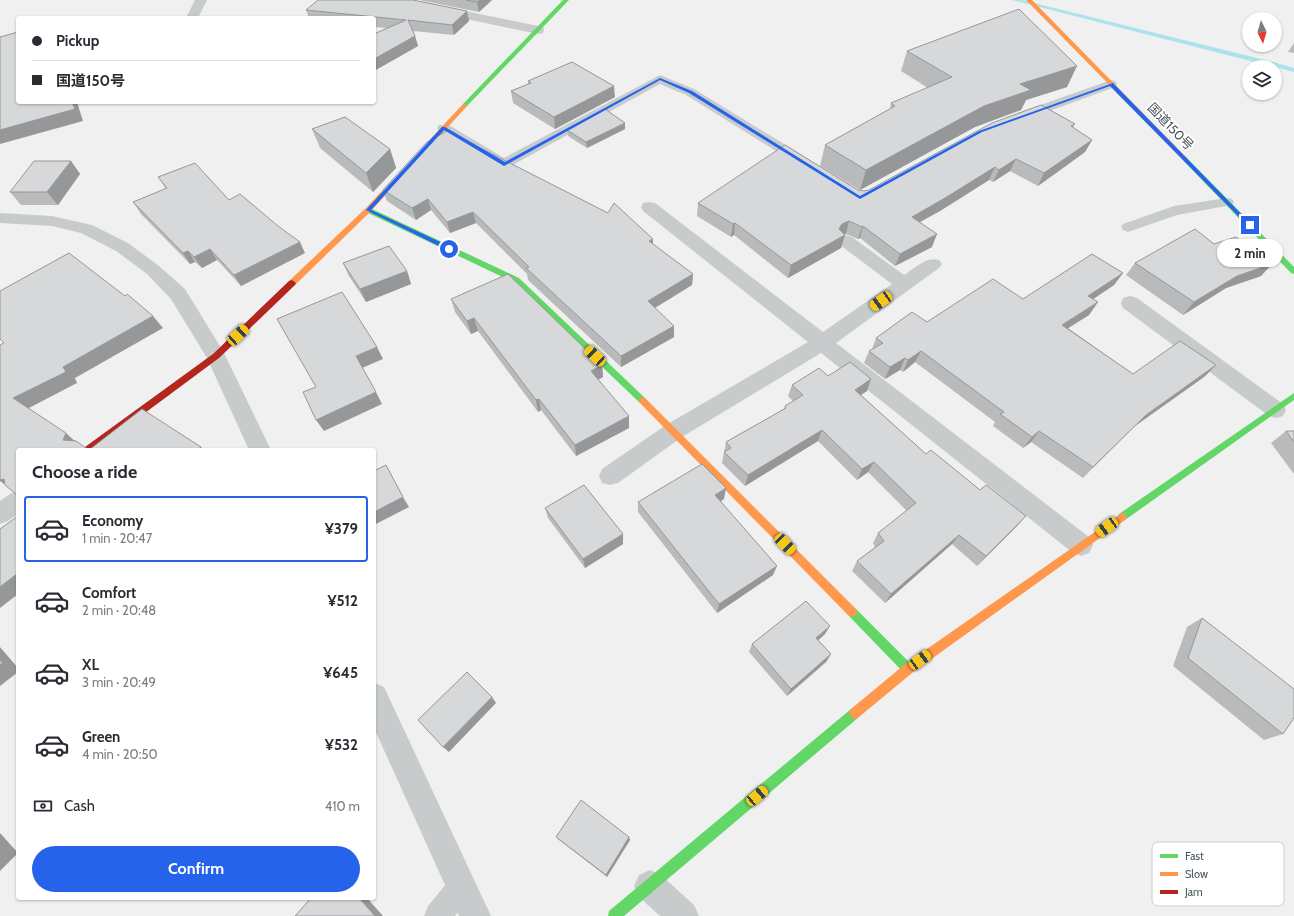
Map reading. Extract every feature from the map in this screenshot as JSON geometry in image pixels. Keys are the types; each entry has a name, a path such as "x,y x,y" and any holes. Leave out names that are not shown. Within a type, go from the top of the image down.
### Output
{"main road":[{"path":"91,448 216,356 368,210 566,0"},
{"name":"国道150号","path":"1029,0 1294,271"},
{"path":"368,210 516,280 674,431 908,669"},
{"path":"614,916 908,669 1081,545 1294,396"}],"street":[{"path":"193,16 201,0"},
{"path":"384,0 399,1 538,30"},
{"path":"649,207 1081,545"},
{"path":"0,218 52,221 86,229 122,247 153,270 178,294 216,356 259,448"},
{"path":"846,240 904,284"},
{"path":"610,476 674,431 822,343 933,264"},
{"path":"1130,303 1276,410"},
{"path":"0,514 16,502"},
{"path":"376,701 475,916"},
{"path":"650,886 683,916"}],"lane":[{"path":"444,128 504,164 660,79 690,92 814,169"},
{"path":"1010,121 1111,84"},
{"path":"1128,227 1174,211 1227,202"},
{"path":"438,916 461,886"}],"building":[{"path":"318,0 413,0 467,11 452,25 408,20 415,36 376,58 376,33 406,20 306,10"},
{"path":"466,0 480,0 477,2"},
{"path":"1019,9 1077,66 1020,84 1031,90 984,106 866,170 825,145 895,106 891,103 952,77 907,51"},
{"path":"16,33 16,104 73,104 75,109 0,130 0,37"},
{"path":"572,62 614,86 554,117 511,91 531,83 528,81"},
{"path":"1041,105 1075,124 1071,126 1092,140 1044,173 1016,159 999,170 995,167 912,217 937,234 900,254 863,226 862,227 849,221 842,224 839,229 845,235 791,265 735,223 733,224 698,203 785,145 858,190 869,190 992,123"},
{"path":"605,109 625,123 586,142 567,130"},
{"path":"345,117 390,149 366,173 312,129"},
{"path":"447,131 608,213 614,203 653,239 649,241 693,274 648,301 674,326 621,356 526,268 529,267 473,212 447,222 428,199 412,208 383,190 427,142"},
{"path":"34,161 71,161 47,192 10,192"},
{"path":"195,163 229,200 240,194 278,226 300,242 234,275 210,249 194,257 188,251 183,253 133,202 167,188 158,177"},
{"path":"1195,229 1214,244 1236,237 1272,264 1237,276 1194,302 1135,263"},
{"path":"389,246 407,271 360,289 343,263"},
{"path":"69,253 125,296 127,294 153,316 63,367 66,372 13,398 66,433 63,440 76,441 86,448 16,448 16,494 5,485 4,479 0,480 0,345 4,343 0,339 0,291"},
{"path":"1092,254 1123,273 1088,296 1098,302 1062,325 1133,374 1180,341 1216,365 1146,415 1093,467 1039,431 1032,437 1000,414 1004,412 921,351 908,360 905,358 890,367 869,351 883,343 876,338 912,312 927,322 993,279 1023,299"},
{"path":"508,274 602,365 591,371 629,416 575,445 539,399 536,400 474,318 467,321 451,299"},
{"path":"342,292 377,347 356,356 376,392 316,420 303,392 316,387 277,319"},
{"path":"850,362 871,379 855,390 926,454 931,450 980,490 986,485 1026,516 986,556 959,535 891,594 857,561 884,541 878,533 916,503 874,462 862,469 822,430 748,475 724,452 731,448 726,442 786,408 785,406 803,395 792,385 819,368 828,376"},
{"path":"142,409 201,447 200,448 92,448"},
{"path":"1286,431 1294,431 1294,442"},
{"path":"702,464 726,488 715,495 777,566 719,604 638,502"},
{"path":"386,465 403,497 376,511 376,470"},
{"path":"584,485 623,534 583,559 545,508"},
{"path":"16,517 16,575 0,587 0,529"},
{"path":"806,601 830,626 816,638 831,654 791,689 752,644"},
{"path":"1202,618 1294,689 1294,718 1283,734 1188,658"},
{"path":"467,672 492,697 443,747 418,720"},
{"path":"581,800 629,837 606,875 556,837"},
{"path":"309,900 361,900 375,916 295,916"}],"waterway":[{"path":"1015,0 1294,70"}],"traffic: fast":[{"path":"465,105 566,0"},
{"path":"1185,159 1294,271"},
{"path":"368,210 516,280 642,400"},
{"path":"1122,517 1294,396"},
{"path":"852,612 908,669"},
{"path":"614,916 855,713"}],"traffic: slow":[{"path":"1029,0 1185,159"},
{"path":"292,283 368,210 465,105"},
{"path":"642,400 852,612"},
{"path":"855,713 908,669 1122,517"}],"traffic: jam":[{"path":"91,448 216,356 292,283"}],"route":[{"path":"449,249 368,210 444,128 504,164 660,79 690,92 860,198 981,132 1111,84 1250,225"}]}
